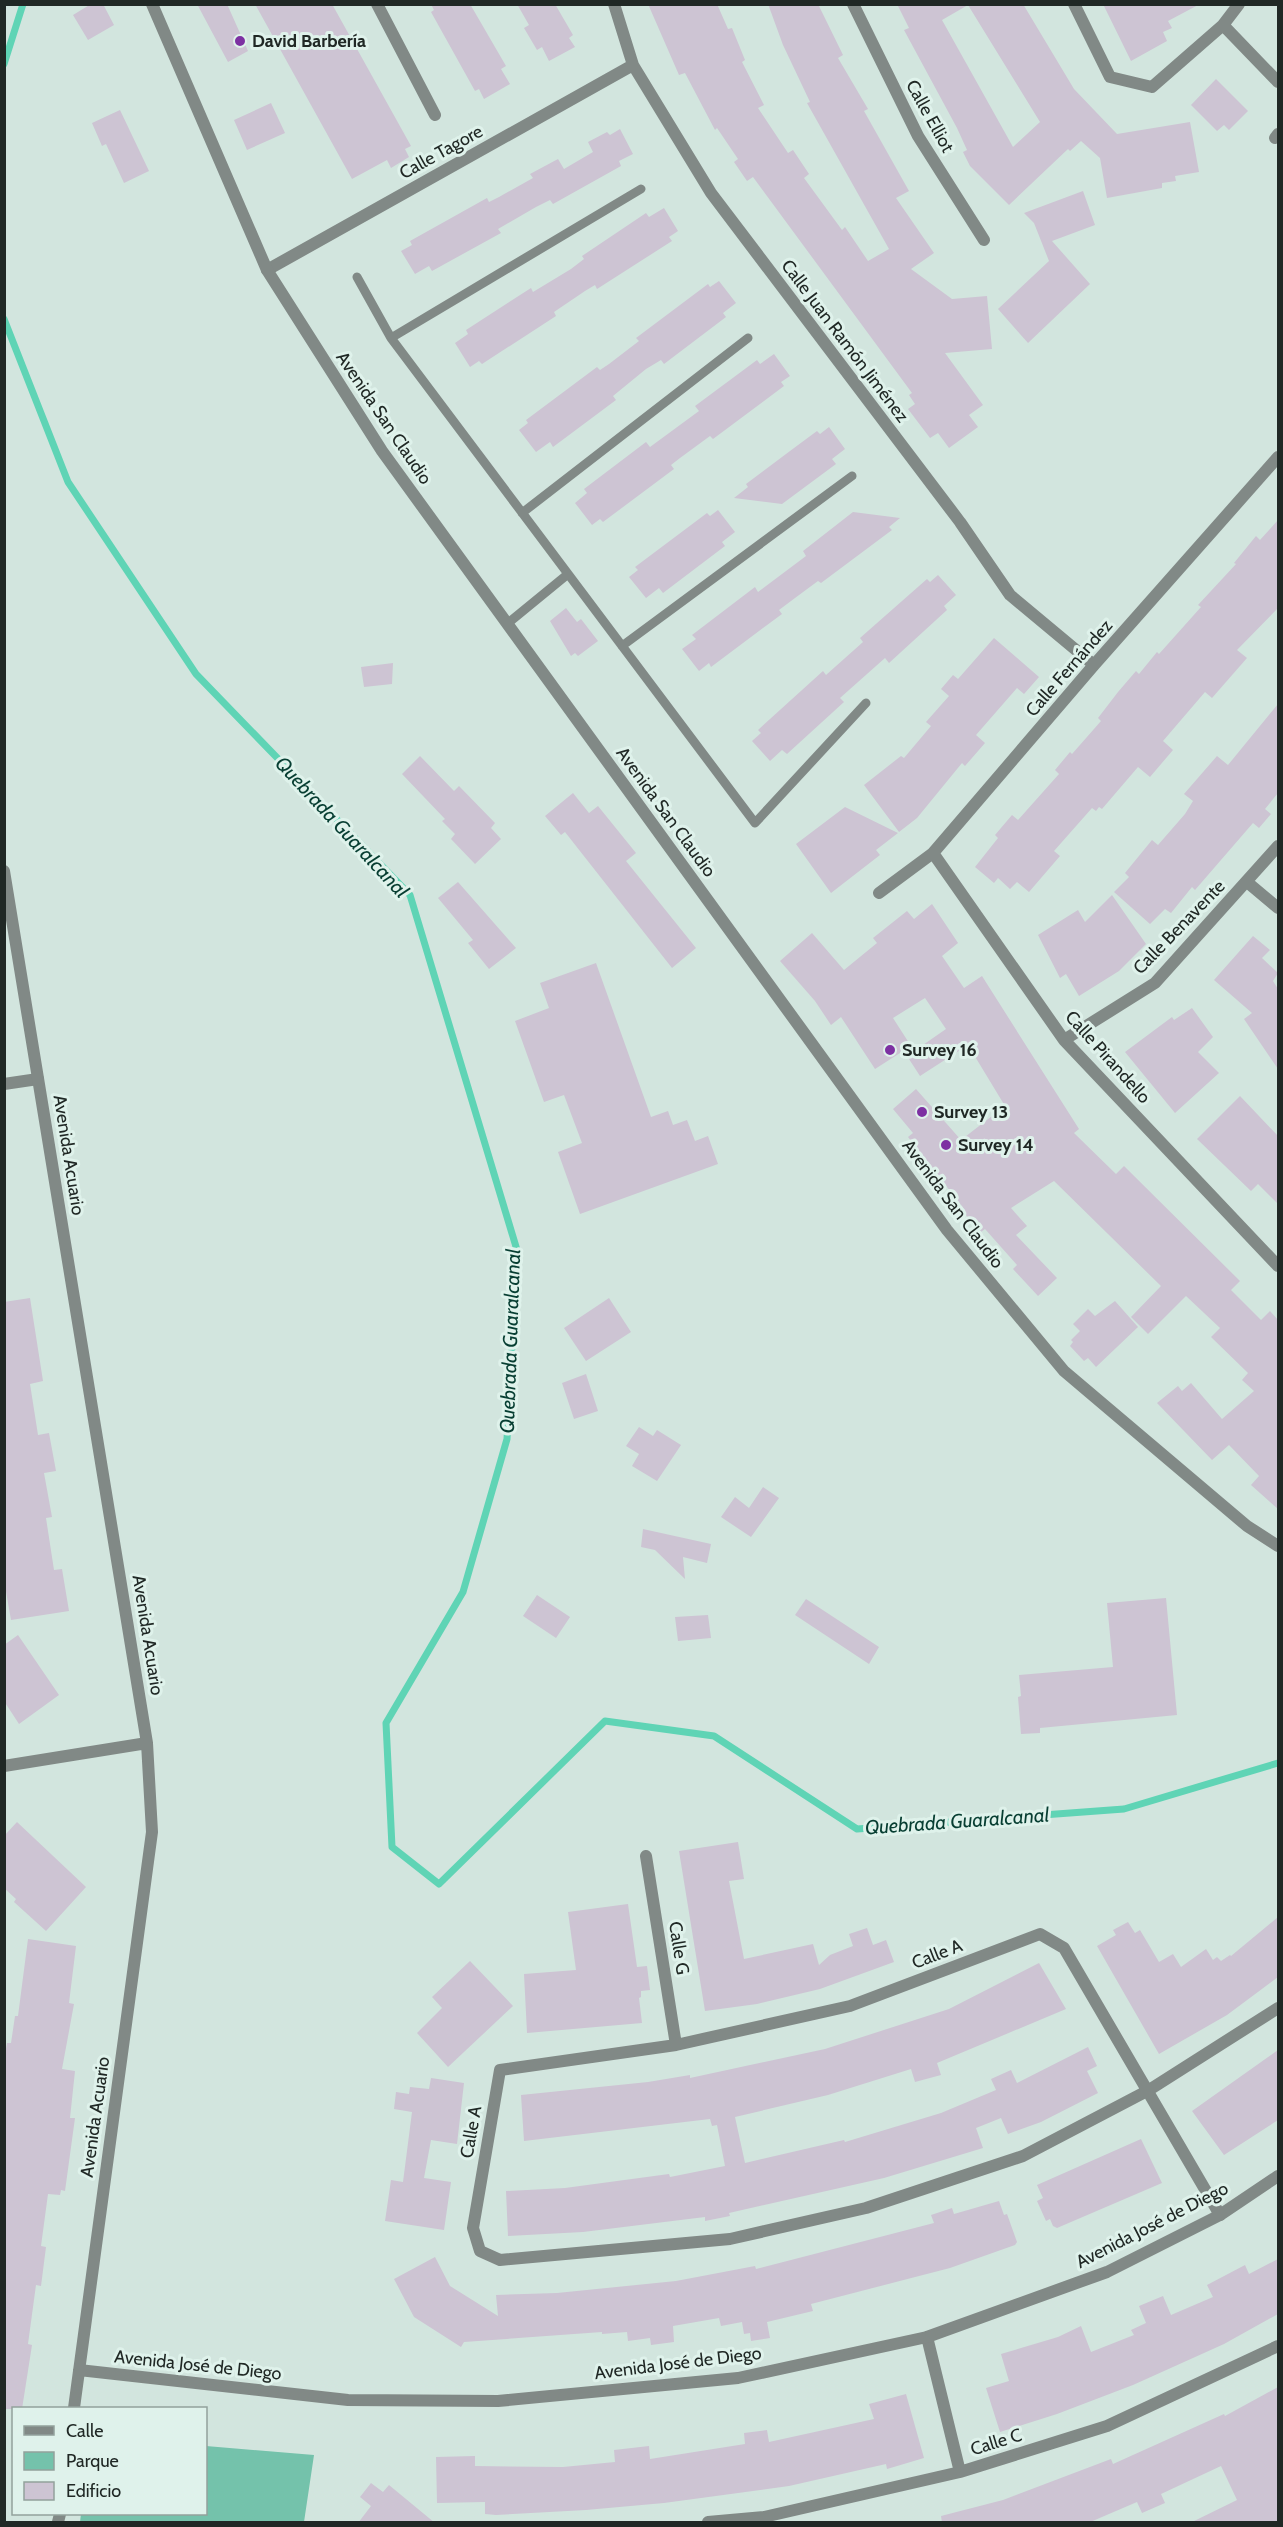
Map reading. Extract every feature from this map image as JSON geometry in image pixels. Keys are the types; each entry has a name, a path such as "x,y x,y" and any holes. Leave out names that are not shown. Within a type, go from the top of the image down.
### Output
{"street":[{"name":"Avenida San Claudio","path":"152,4 267,270 382,451 947,1230 1064,1371 1247,1526 1278,1546"},
{"path":"377,4 435,115"},
{"name":"Calle Juan Ramón Jiménez","path":"614,4 633,65 711,193 960,522 1010,596 1094,665"},
{"name":"Calle Elliot","path":"853,4 918,136 984,240"},
{"path":"1074,4 1110,77 1152,87 1223,25 1239,4"},
{"path":"1223,25 1278,82"},
{"name":"Calle Tagore","path":"267,270 633,65"},
{"name":"Calle Fernández","path":"879,893 933,853 1094,665 1278,457"},
{"name":"Calle Benavente","path":"1064,1040 1155,983 1278,846"},
{"name":"Calle Pirandello","path":"933,853 1064,1040 1278,1266"},
{"name":"Avenida Acuario","path":"4,871 147,1743 152,1832 74,2407"},
{"path":"1247,882 1278,908"},
{"path":"4,1084 38,1078"},
{"path":"4,1766 147,1743"},
{"name":"Calle G","path":"646,1856 676,2045"},
{"name":"Calle A","path":"1220,2215 1149,2090 1064,1948 1040,1934 850,2006 676,2045 500,2070 473,2228 480,2251 500,2260 729,2239 866,2208 1023,2157 1149,2090 1278,2008"},
{"name":"Avenida José de Diego","path":"80,2370 348,2400 498,2401 738,2378 927,2337 1107,2272 1220,2215 1278,2176"},
{"path":"927,2337 960,2472"},
{"name":"Calle C","path":"708,2523 764,2517 960,2472 1107,2426 1278,2346"}],"lane":[{"path":"391,338 641,189"},
{"path":"357,278 391,338 755,823 866,703"},
{"path":"522,513 748,338"},
{"path":"622,646 852,476"},
{"path":"507,624 568,574"}],"green space":[{"path":"207,2446 314,2455 304,2522 80,2522 81,2515 207,2515"}],"building":[{"path":"91,4 103,4 114,25 88,40 73,15"},
{"path":"197,4 227,4 248,51 228,62"},
{"path":"255,4 332,4 411,146 405,149 409,157 391,168 387,160 352,179"},
{"path":"431,4 470,4 506,66 501,69 510,84 484,99 479,89 475,91 431,12 434,10"},
{"path":"517,4 555,4 573,35 569,38 575,47 549,61 542,47 537,50 524,28 529,25"},
{"path":"648,4 717,4 728,29 732,28 745,60 742,62 764,105 758,108 788,153 793,150 809,174 804,178 842,230 845,227 868,261 889,249 807,103 810,102 783,45 768,4 818,4 843,55 838,58 868,109 864,111 909,191 896,198 934,253 911,269 952,299 987,296 992,349 945,353 983,405 969,415 978,427 949,448 938,433 930,438 908,409 915,404 909,395 912,393 753,177 747,181 734,162 738,159 717,128 715,130 685,73 679,75"},
{"path":"897,4 1023,4 1074,89 1117,134 1190,122 1199,172 1175,176 1176,181 1162,183 1162,188 1107,198 1100,158 1081,141 1070,151 1068,149 1009,205 970,166 963,152 967,150 957,128 904,30 909,28","holes":["968,5 1040,122 1013,147 942,20"]},
{"path":"1103,4 1200,4 1168,21 1172,28 1163,32 1167,41 1131,61"},
{"path":"1216,79 1248,111 1229,130 1224,125 1217,131 1191,105"},
{"path":"271,103 285,133 247,150 234,120"},
{"path":"120,110 149,171 124,183 106,144 102,146 92,123"},
{"path":"620,129 633,154 619,161 621,166 553,204 550,200 536,207 498,229 501,233 432,271 429,266 415,274 401,251 412,245 410,241 487,198 489,202 499,197 533,178 530,174 558,159 564,169 593,152 588,142 607,132 610,135"},
{"path":"1083,191 1095,225 1052,241 1090,284 1028,343 998,309 1049,261 1034,223 1024,213"},
{"path":"664,208 678,231 669,237 672,241 597,289 595,285 585,291 554,312 556,316 482,364 479,361 470,367 455,343 468,334 466,330 531,288 533,292 571,269 584,259 582,256 646,213 649,217"},
{"path":"719,281 736,303 723,313 726,317 664,364 661,360 646,369 613,396 616,400 553,447 550,442 536,452 519,430 528,423 526,420 597,367 600,370 609,364 639,341 636,338 708,284 710,287"},
{"path":"774,354 790,376 781,382 784,386 713,439 710,436 680,458 671,465 674,469 603,522 600,519 592,525 575,503 587,493 584,489 646,442 650,447 699,411 695,406 757,360 760,364"},
{"path":"829,427 845,449 832,459 836,464 782,504 734,498 748,487 746,484 790,451 817,431 820,434"},
{"path":"718,510 735,532 722,542 725,546 663,593 659,588 646,598 629,577 638,570 635,567 707,513 710,516"},
{"path":"853,512 900,518 889,527 892,530 821,583 818,581 779,610 782,614 711,667 709,663 699,671 682,649 696,639 692,635 755,587 758,592 806,556 803,551"},
{"path":"1278,520 1278,608 1237,650 1247,658 1212,698 1205,692 1163,741 1173,750 1150,777 1138,767 1102,809 1099,807 1096,811 1092,808 1054,851 1060,856 1029,892 1017,882 1010,889 998,878 994,883 975,867 998,838 995,835 1012,815 1018,820 1059,774 1055,770 1070,752 1072,754 1101,721 1098,718 1136,671 1139,674 1157,652 1159,654 1201,607 1198,605 1236,564 1234,563 1256,536 1260,540"},
{"path":"938,575 956,595 944,606 947,610 889,663 885,658 840,698 844,702 787,754 782,750 770,761 752,741 761,733 758,730 823,671 826,675 863,642 860,638 927,579 930,582"},
{"path":"566,608 577,622 581,619 598,641 578,656 575,653 571,656 550,621"},
{"path":"994,638 1039,677 1024,694 1017,688 976,735 985,743 965,766 962,763 917,818 899,832 864,785 901,756 904,758 931,726 926,722 949,696 941,689 953,675 958,679"},
{"path":"393,663 392,684 364,687 361,667"},
{"path":"1278,704 1278,793 1265,809 1271,814 1259,828 1253,823 1195,890 1192,887 1171,913 1165,909 1150,924 1114,892 1129,877 1125,873 1152,840 1158,845 1185,814 1193,801 1184,794 1217,756 1228,765"},
{"path":"420,756 454,791 459,786 495,823 491,828 501,839 475,864 451,839 455,834 442,821 445,819 402,774"},
{"path":"573,793 589,813 598,806 636,853 626,861 696,948 672,968 565,832 561,835 545,816"},
{"path":"845,807 898,833 876,850 880,855 831,893 796,844"},
{"path":"458,882 516,948 489,969 468,943 473,940 438,898"},
{"path":"1112,895 1146,944 1119,971 1079,996 1066,974 1060,978 1038,935 1078,910 1085,922"},
{"path":"932,904 958,943 942,956 964,988 982,976 1079,1129 1074,1133 1116,1174 1124,1166 1240,1281 1231,1290 1261,1320 1270,1311 1278,1320 1278,1509 1251,1485 1259,1476 1229,1445 1212,1460 1157,1403 1178,1386 1182,1391 1191,1383 1222,1419 1254,1391 1242,1380 1248,1373 1211,1337 1220,1328 1186,1296 1148,1334 1131,1317 1161,1286 1054,1181 1011,1208 1027,1226 1016,1235 1057,1278 1038,1296 1013,1269 1017,1265 985,1229 981,1232 963,1212 965,1210 908,1137 913,1133 893,1109 916,1089 961,1140 1005,1106 968,1045 920,1076 907,1056 946,1029 925,998 893,1018 911,1046 875,1069 841,1017 831,1025 815,1001 780,961 812,933 844,970 877,943 873,938 907,911 914,919"},
{"path":"1253,936 1270,950 1262,958 1278,973 1273,981 1278,989 1278,1069 1244,1019 1252,1013 1214,980"},
{"path":"596,963 651,1117 668,1111 673,1125 687,1120 695,1141 708,1136 718,1164 580,1214 558,1152 582,1143 564,1095 544,1102 515,1021 549,1008 540,983"},
{"path":"1192,1008 1213,1037 1198,1052 1219,1073 1175,1113 1125,1052 1172,1017 1174,1020"},
{"path":"1240,1096 1278,1136 1278,1204 1258,1184 1251,1191 1197,1139"},
{"path":"30,1298 43,1381 30,1384 38,1435 49,1433 56,1471 44,1473 52,1517 46,1518 54,1570 62,1569 69,1611 11,1620 4,1580 4,1302"},
{"path":"609,1298 631,1332 586,1361 564,1328"},
{"path":"1115,1301 1138,1327 1096,1367 1088,1358 1084,1361 1070,1346 1073,1342 1071,1340 1080,1331 1073,1324 1088,1309 1095,1316"},
{"path":"586,1374 598,1411 574,1419 562,1383"},
{"path":"639,1427 653,1436 657,1430 681,1445 657,1481 632,1466 639,1454 626,1446"},
{"path":"763,1487 779,1498 751,1537 721,1517 735,1497 749,1508"},
{"path":"643,1529 711,1544 707,1563 683,1557 685,1579 655,1550 641,1547"},
{"path":"537,1595 570,1617 556,1638 523,1616"},
{"path":"1166,1598 1177,1715 1040,1728 1040,1733 1021,1734 1019,1675 1113,1667 1107,1603"},
{"path":"806,1599 879,1647 869,1664 795,1615"},
{"path":"708,1615 711,1638 678,1641 675,1617"},
{"path":"18,1635 59,1695 19,1724 4,1701 4,1645"},
{"path":"17,1822 86,1887 46,1931 14,1902 16,1899 4,1888 4,1836"},
{"path":"738,1842 744,1879 729,1881 744,1959 813,1944 819,1965 830,1955 853,1946 849,1934 867,1928 873,1945 886,1940 894,1962 820,1989 757,2004 705,2011 679,1851"},
{"path":"628,1904 637,1967 647,1966 650,1990 641,1991 639,1998 642,2023 527,2033 524,1974 576,1970 568,1912"},
{"path":"1278,1917 1278,1977 1227,2015 1159,2054 1097,1946 1116,1935 1113,1930 1128,1922 1135,1933 1140,1930 1159,1962 1173,1954 1181,1967 1206,1949 1213,1960 1217,1957 1221,1961 1231,1956"},
{"path":"28,1939 76,1946 69,2003 74,2004 62,2069 75,2071 70,2118 75,2118 65,2191 61,2190 60,2195 48,2194 41,2246 46,2247 41,2286 36,2285 28,2344 32,2345 22,2407 4,2409 4,2060 7,2043 11,2043 15,2016 18,2016"},
{"path":"470,1961 513,2006 448,2067 417,2033 442,2008 432,1997"},
{"path":"1039,1963 1066,2009 937,2063 941,2075 915,2082 911,2069 828,2095 735,2117 745,2163 844,2140 845,2142 941,2113 996,2090 991,2079 1011,2070 1017,2083 1088,2047 1097,2066 1087,2071 1098,2093 1041,2122 1008,2134 1001,2118 976,2128 983,2148 884,2178 729,2213 730,2216 705,2221 705,2217 583,2232 508,2236 506,2191 565,2188 669,2174 670,2177 725,2166 717,2125 712,2126 710,2119 524,2141 521,2095 648,2082 690,2075 690,2078 825,2049 949,2009"},
{"path":"1278,2050 1278,2120 1224,2155 1192,2111"},
{"path":"431,2078 464,2083 457,2144 431,2140 424,2178 451,2182 444,2230 385,2221 391,2180 403,2182 412,2112 394,2109 396,2092 409,2094 410,2087 429,2089"},
{"path":"1141,2139 1162,2183 1057,2228 1053,2226 1050,2219 1046,2221 1037,2201 1043,2198 1037,2185"},
{"path":"999,2201 1004,2215 1007,2214 1017,2242 1015,2245 950,2268 811,2304 813,2311 767,2322 770,2338 751,2341 750,2333 744,2334 742,2322 721,2326 719,2318 673,2326 674,2342 651,2345 650,2338 628,2341 627,2332 602,2334 602,2332 464,2342 461,2347 414,2317 394,2279 435,2257 450,2286 498,2316 496,2295 557,2293 676,2281 755,2266 756,2269 934,2223 931,2215 952,2208 954,2214"},
{"path":"1278,2259 1278,2314 1224,2344 1133,2385 1057,2414 1000,2432 986,2388 1009,2381 1001,2354 1058,2337 1081,2326 1091,2352 1134,2335 1131,2330 1146,2323 1139,2306 1163,2296 1171,2315 1213,2297 1207,2285 1245,2265 1249,2274"},
{"path":"1278,2387 1278,2523 1190,2523 1237,2500 1221,2466 1161,2494 1165,2503 1142,2513 1137,2502 1088,2523 942,2523 941,2516 1003,2500 1111,2459 1113,2464 1224,2414 1225,2416"},
{"path":"906,2394 924,2458 887,2469 886,2464 789,2486 664,2503 586,2510 496,2515 485,2514 485,2502 437,2503 436,2457 475,2456 475,2466 563,2467 615,2462 614,2450 649,2446 650,2459 745,2444 744,2433 767,2430 769,2442 874,2419 869,2404"},
{"path":"371,2483 383,2492 389,2485 435,2523 358,2523 371,2506 360,2497"}],"waterway":[{"name":"Quebrada Guaralcanal","path":"4,64 23,4"},
{"name":"Quebrada Guaralcanal","path":"4,319 68,482 196,674 410,895 517,1250 507,1439 463,1592 386,1723 392,1847 439,1884 605,1721 714,1736 857,1829 1124,1809 1278,1763"}],"place":[{"name":"David Barbería","path":"240,41"},
{"name":"Survey 16","path":"890,1050"},
{"name":"Survey 13","path":"922,1112"},
{"name":"Survey 14","path":"946,1145"}]}
